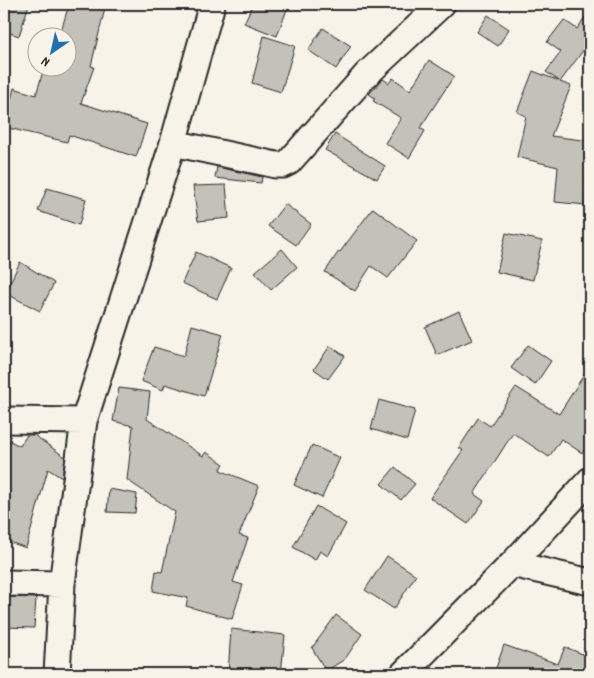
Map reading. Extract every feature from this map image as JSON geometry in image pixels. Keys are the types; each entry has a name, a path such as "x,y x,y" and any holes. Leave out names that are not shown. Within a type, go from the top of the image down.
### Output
{"street":[{"path":"57,674 62,584 84,422 173,143 212,4"},
{"path":"173,143 276,166 289,162 366,75 442,4"},
{"path":"4,420 84,422"},
{"path":"403,674 512,564 590,480"},
{"path":"512,564 590,582"},
{"path":"4,583 62,584"}],"building":[{"path":"4,4 29,4 19,36 4,31"},
{"path":"69,4 106,4 91,66 94,67 81,103 147,124 136,157 69,135 67,142 4,127 14,88 36,95 41,78 78,78 78,28 62,28"},
{"path":"253,4 289,4 277,36 244,23"},
{"path":"590,10 590,41 560,82 571,86 551,136 590,141 586,205 555,202 558,167 517,157 526,116 517,112 533,71 559,81 546,72 561,52 547,42 564,20 577,29"},
{"path":"488,15 509,29 498,46 477,32"},
{"path":"323,28 351,46 336,69 308,50"},
{"path":"264,36 295,46 281,92 252,83"},
{"path":"429,60 454,76 420,128 425,131 409,158 385,143 401,118 373,101 375,98 369,94 383,79 389,83 393,78 410,90"},
{"path":"335,134 385,166 377,179 325,150"},
{"path":"217,167 262,177 261,183 215,178"},
{"path":"226,185 229,218 198,221 193,186"},
{"path":"47,188 86,199 79,225 38,211"},
{"path":"285,204 311,224 296,245 268,226"},
{"path":"373,208 417,241 388,278 371,266 355,291 325,272"},
{"path":"506,233 542,241 533,280 497,272"},
{"path":"282,249 297,267 271,290 255,272"},
{"path":"196,252 231,268 217,299 182,283"},
{"path":"20,262 54,283 40,311 5,293"},
{"path":"459,311 472,340 437,355 425,327"},
{"path":"192,325 223,334 204,396 165,384 163,390 141,381 154,347 184,356"},
{"path":"528,345 551,361 535,385 511,368"},
{"path":"330,346 345,356 328,379 314,369"},
{"path":"590,365 590,442 582,453 561,439 549,457 513,433 474,494 484,501 468,524 430,498 463,450 459,448 478,418 490,426 516,387 559,414"},
{"path":"119,388 150,392 147,419 203,456 206,452 224,464 220,470 259,486 239,535 248,538 233,582 243,585 232,619 186,606 188,598 153,591 156,571 162,572 175,512 127,480 133,426 113,421"},
{"path":"379,400 415,410 407,440 371,429"},
{"path":"27,435 34,435 65,457 62,478 48,469 26,548 4,540 4,438 20,446"},
{"path":"312,445 340,458 322,498 294,485"},
{"path":"395,467 415,484 401,500 381,484"},
{"path":"109,489 137,494 135,513 107,512"},
{"path":"316,506 346,524 328,556 320,551 315,560 293,547"},
{"path":"387,556 416,575 394,609 365,590"},
{"path":"7,597 36,598 34,628 4,627"},
{"path":"336,615 362,634 345,659 326,671 312,648"},
{"path":"231,629 285,635 281,674 228,674"},
{"path":"504,645 558,664 565,647 590,657 590,674 514,674 496,668"}]}
